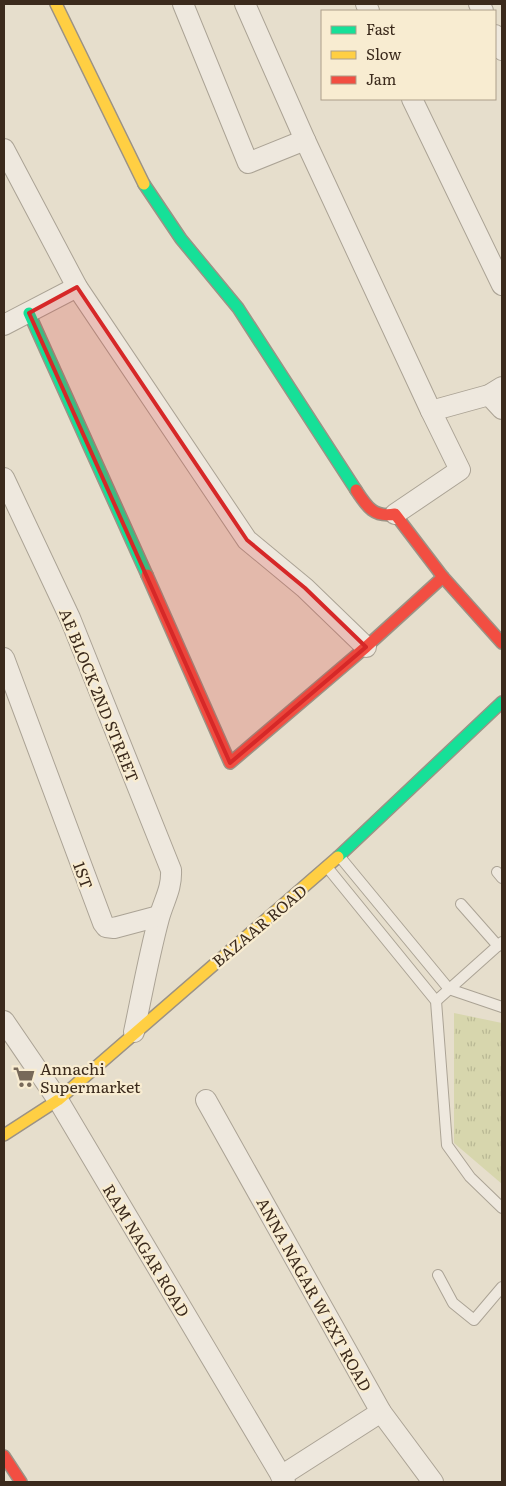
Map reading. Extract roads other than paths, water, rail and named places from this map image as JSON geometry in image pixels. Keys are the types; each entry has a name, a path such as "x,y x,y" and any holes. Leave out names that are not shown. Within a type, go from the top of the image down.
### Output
{"street":[{"path":"56,4 148,191 181,239 238,308 284,376 367,507 375,515 382,517 395,514 460,470 431,412 305,140 245,4"},
{"path":"183,4 248,163 305,140"},
{"path":"496,37 502,50"},
{"path":"412,100 502,285"},
{"path":"4,149 77,287 247,540 305,588 366,647"},
{"path":"4,326 77,287"},
{"path":"29,313 103,473 230,763 366,647 443,577"},
{"path":"431,412 498,397"},
{"name":"AE BLOCK 2ND STREET","path":"4,478 70,618 171,870 172,882 169,895 160,916"},
{"path":"395,514 443,577 502,643"},
{"name":"1ST","path":"4,658 103,923 106,927 114,928 160,916"},
{"name":"BAZAAR ROAD","path":"4,1135 58,1100 134,1032 327,867 502,702"},
{"path":"134,1032 160,916"},
{"name":"RAM NAGAR ROAD","path":"4,1021 58,1100 283,1479"},
{"name":"ANNA NAGAR W EXT ROAD","path":"206,1100 381,1412 433,1482"},
{"path":"283,1479 381,1412"},
{"path":"4,1456 20,1482"}],"lane":[{"path":"339,856 449,989 502,1007"},
{"path":"327,867 436,1001 447,1145 470,1177 502,1208"},
{"path":"436,1001 500,944 460,904"},
{"path":"438,1275 453,1303 474,1320 502,1288"}],"place":[{"name":"Annachi Supermarket","path":"24,1077"}]}
